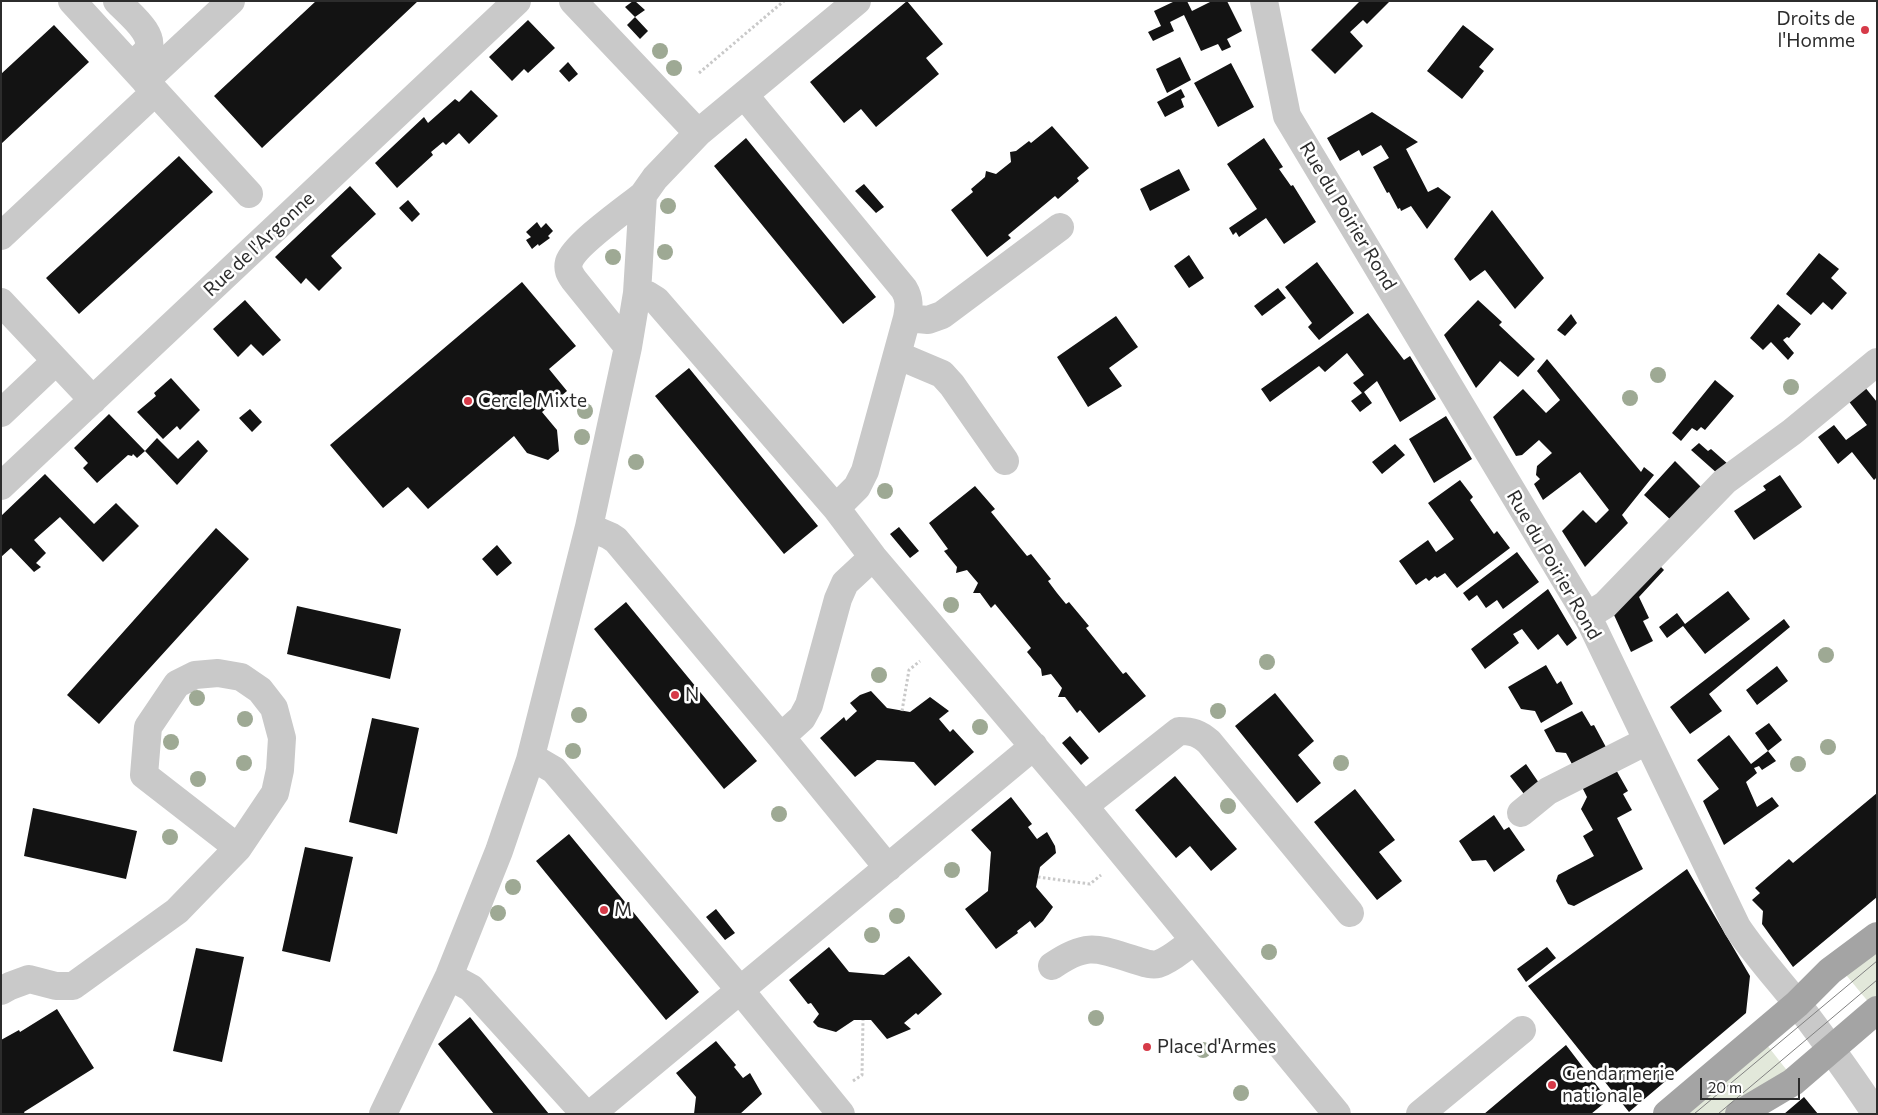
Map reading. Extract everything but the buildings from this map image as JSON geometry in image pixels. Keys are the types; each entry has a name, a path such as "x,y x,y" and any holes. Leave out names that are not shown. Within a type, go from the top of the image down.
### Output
{"main road":[{"path":"1667,1114 1797,1004 1830,971 1877,936"},
{"path":"1739,1114 1793,1082 1877,1010"}],"street":[{"path":"72,1 249,194"},
{"path":"117,1 147,33 150,41 144,80"},
{"path":"1,236 144,80 232,1"},
{"name":"Rue de l'Argonne","path":"1,486 517,1"},
{"path":"573,1 698,133"},
{"path":"628,347 568,271 569,262 578,248 643,195 655,178 698,133 745,96 857,1"},
{"name":"Rue du Poirier Rond","path":"1264,1 1287,116 1587,616 1737,927 1752,950 1832,1050 1876,1114"},
{"path":"745,96 908,296 910,306 865,471 858,487 836,508"},
{"path":"383,1114 449,976 499,851 530,760 589,527 628,347 637,293 643,195"},
{"path":"907,318 928,320 942,315 1060,227"},
{"path":"637,293 648,295 656,300 836,508 873,557 1084,806 1337,1114"},
{"path":"1,302 93,400"},
{"path":"897,355 942,374 952,385 1005,460"},
{"path":"1,413 56,361"},
{"path":"1587,616 1605,605 1725,481 1792,432 1877,362"},
{"path":"589,527 616,540 888,868"},
{"path":"781,737 802,718 809,705 838,599 845,583 873,557"},
{"path":"1,991 29,979 56,986 73,986 177,911 238,848 275,792 280,770 282,738 274,708 260,690 241,677 218,672 195,675 177,684 148,727 144,775 238,848"},
{"path":"1084,806 1179,731 1201,734 1350,913"},
{"path":"1521,812 1548,791 1647,741"},
{"path":"591,1114 1034,746"},
{"path":"530,760 542,762 554,770 740,990 841,1114"},
{"path":"1052,966 1074,952 1101,949 1148,964 1157,964 1168,960 1194,940"},
{"path":"449,976 471,988 585,1114"},
{"path":"1420,1114 1522,1030"}],"path":[{"path":"699,72 784,1"},
{"path":"902,710 909,670 922,660"},
{"path":"1038,877 1090,884 1108,870"},
{"path":"847,1086 862,1074 862,1020"}],"shaded area":[{"path":"1877,947 1877,998 1870,1004 1842,970"},
{"path":"1767,1045 1789,1073 1731,1114 1683,1114"}],"tram line":[{"path":"1694,1114 1877,961"},
{"path":"1718,1114 1877,980"}],"place":[{"name":"Droits de l'Homme","path":"1865,30"},
{"name":"Cercle Mixte","path":"468,401"},
{"name":"N","path":"675,695"},
{"name":"M","path":"604,910"},
{"name":"Place d'Armes","path":"1147,1047"},
{"name":"Gendarmerie nationale","path":"1552,1085"}]}
